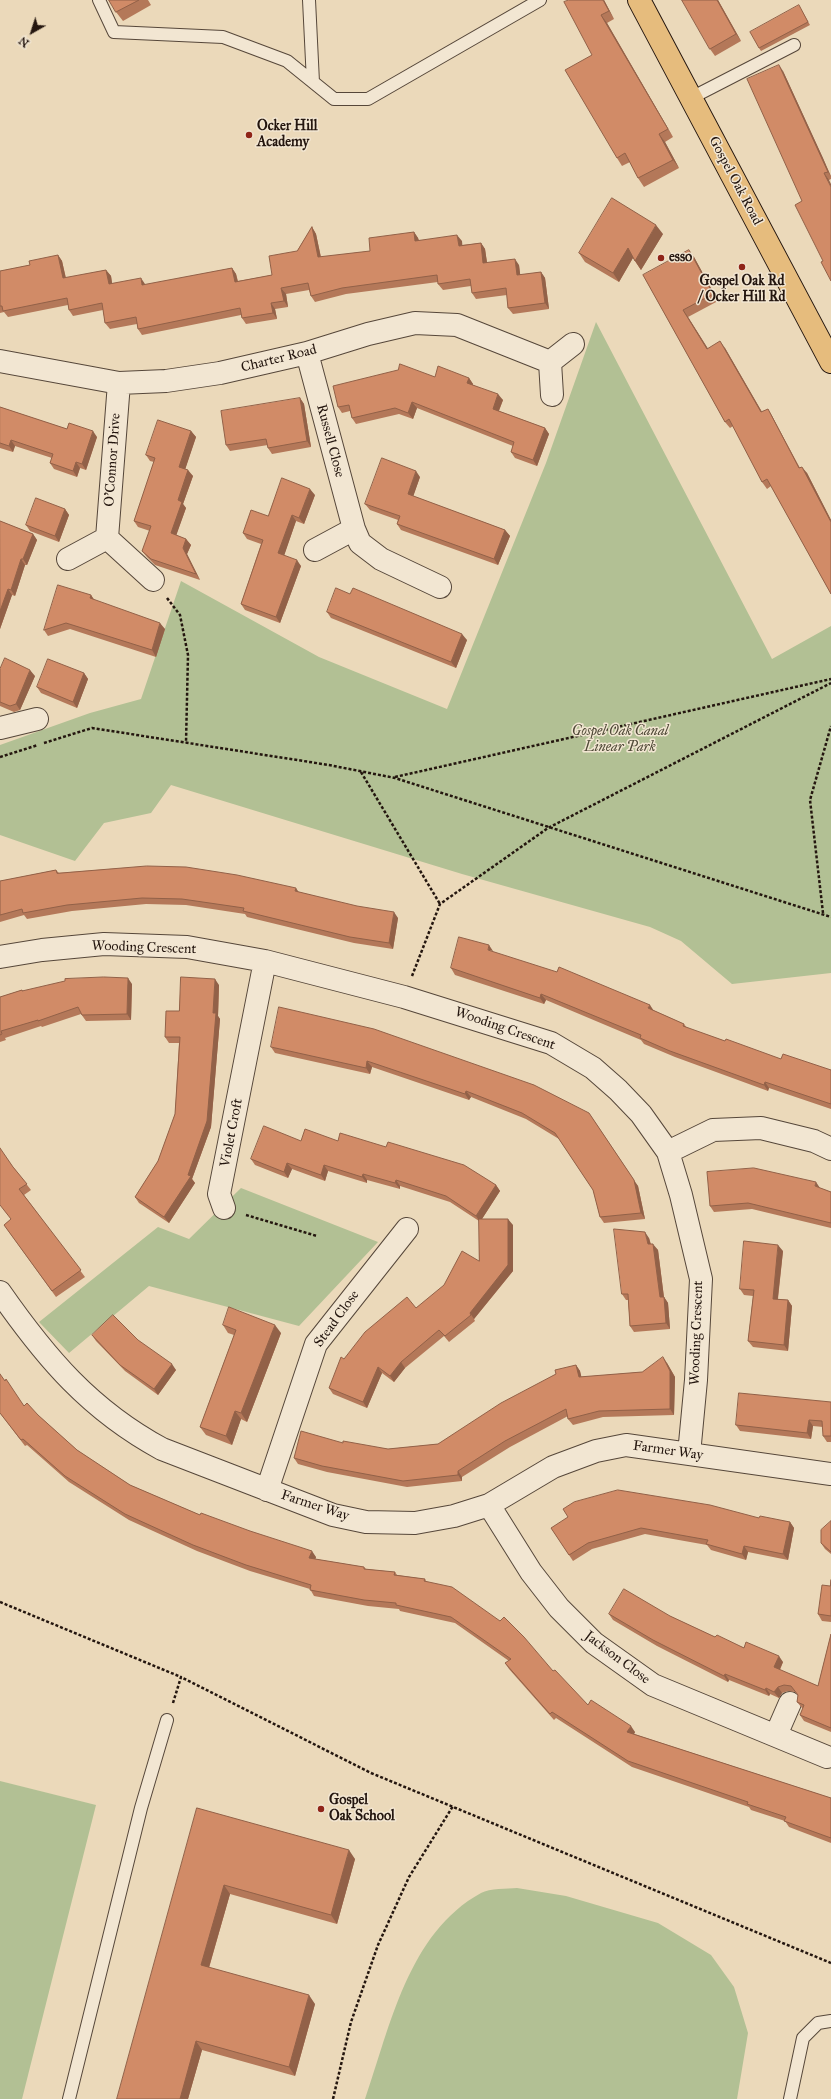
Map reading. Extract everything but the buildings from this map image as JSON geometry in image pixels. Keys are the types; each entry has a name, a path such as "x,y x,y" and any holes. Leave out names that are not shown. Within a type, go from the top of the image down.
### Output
{"main road":[{"name":"Gospel Oak Road","path":"639,0 831,362"}],"street":[{"name":"Charter Road","path":"0,361 119,382 166,381 213,374 307,353 368,334 415,323 457,325 550,362"},
{"path":"552,395 550,362 573,344"},
{"name":"Russell Close","path":"307,353 354,529 360,543 382,558 440,587"},
{"name":"O'Connor Drive","path":"107,538 119,382"},
{"path":"315,550 354,529"},
{"path":"68,559 107,538 153,580"},
{"path":"0,728 37,719"},
{"name":"Wooding Crescent","path":"0,957 42,950 104,944 187,946 265,961 404,997 551,1043 593,1068 618,1090 641,1114 668,1152 701,1279 696,1380 689,1454"},
{"name":"Violet Croft","path":"224,1208 219,1194 265,961"},
{"path":"668,1152 713,1130 761,1128 814,1141 831,1149"},
{"name":"Stead Close","path":"267,1490 316,1344 407,1229"},
{"name":"Farmer Way","path":"0,1292 31,1336 55,1366 115,1420 141,1438 162,1449 333,1515 366,1522 415,1523 454,1516 489,1505 553,1467 596,1451 626,1445 831,1474"},
{"name":"Jackson Close","path":"489,1505 531,1572 559,1608 594,1643 653,1685 827,1757"},
{"path":"776,1735 790,1704"}],"lane":[{"path":"98,0 114,32 223,37 287,61 334,99 368,99 540,0"},
{"path":"309,0 313,82"},
{"path":"691,98 794,45"},
{"path":"69,2099 141,1808 167,1720"},
{"path":"790,2099 803,2038 818,2024 831,2021"}],"path":[{"path":"153,580 180,615 187,648 188,706 186,743"},
{"path":"395,778 831,679"},
{"path":"404,997 440,904 548,828 831,683"},
{"path":"823,913 810,800 831,726"},
{"path":"0,757 92,728 329,765 395,778 548,828 823,913 831,917"},
{"path":"361,772 440,904"},
{"path":"224,1208 317,1236"},
{"path":"0,1602 182,1677 371,1773 831,1963"},
{"path":"167,1720 182,1677"},
{"path":"333,2099 351,2022 378,1945 409,1876 453,1806"}],"green space":[{"name":"Gospel Oak Canal Linear Park","path":"596,322 772,659 831,626 831,973 732,984 681,941 650,927 462,874 171,785 151,813 104,823 75,861 0,835 0,745 90,713 141,699 181,581 319,657 447,709 546,463"},
{"path":"241,1188 378,1242 299,1326 149,1286 69,1353 39,1322 158,1227 189,1239"},
{"path":"0,1781 96,1805 22,2099 0,2099"},
{"path":"517,1888 566,1896 658,1923 711,1955 734,1987 748,2033 737,2099 365,2099 393,2013 405,1984 419,1957 436,1932 456,1910 481,1893 494,1889"}],"place":[{"name":"Ocker Hill Academy","path":"249,135"},
{"name":"esso","path":"661,258"},
{"name":"Gospel Oak Rd / Ocker Hill Rd","path":"742,267"},
{"name":"Gospel Oak School","path":"321,1809"}]}
